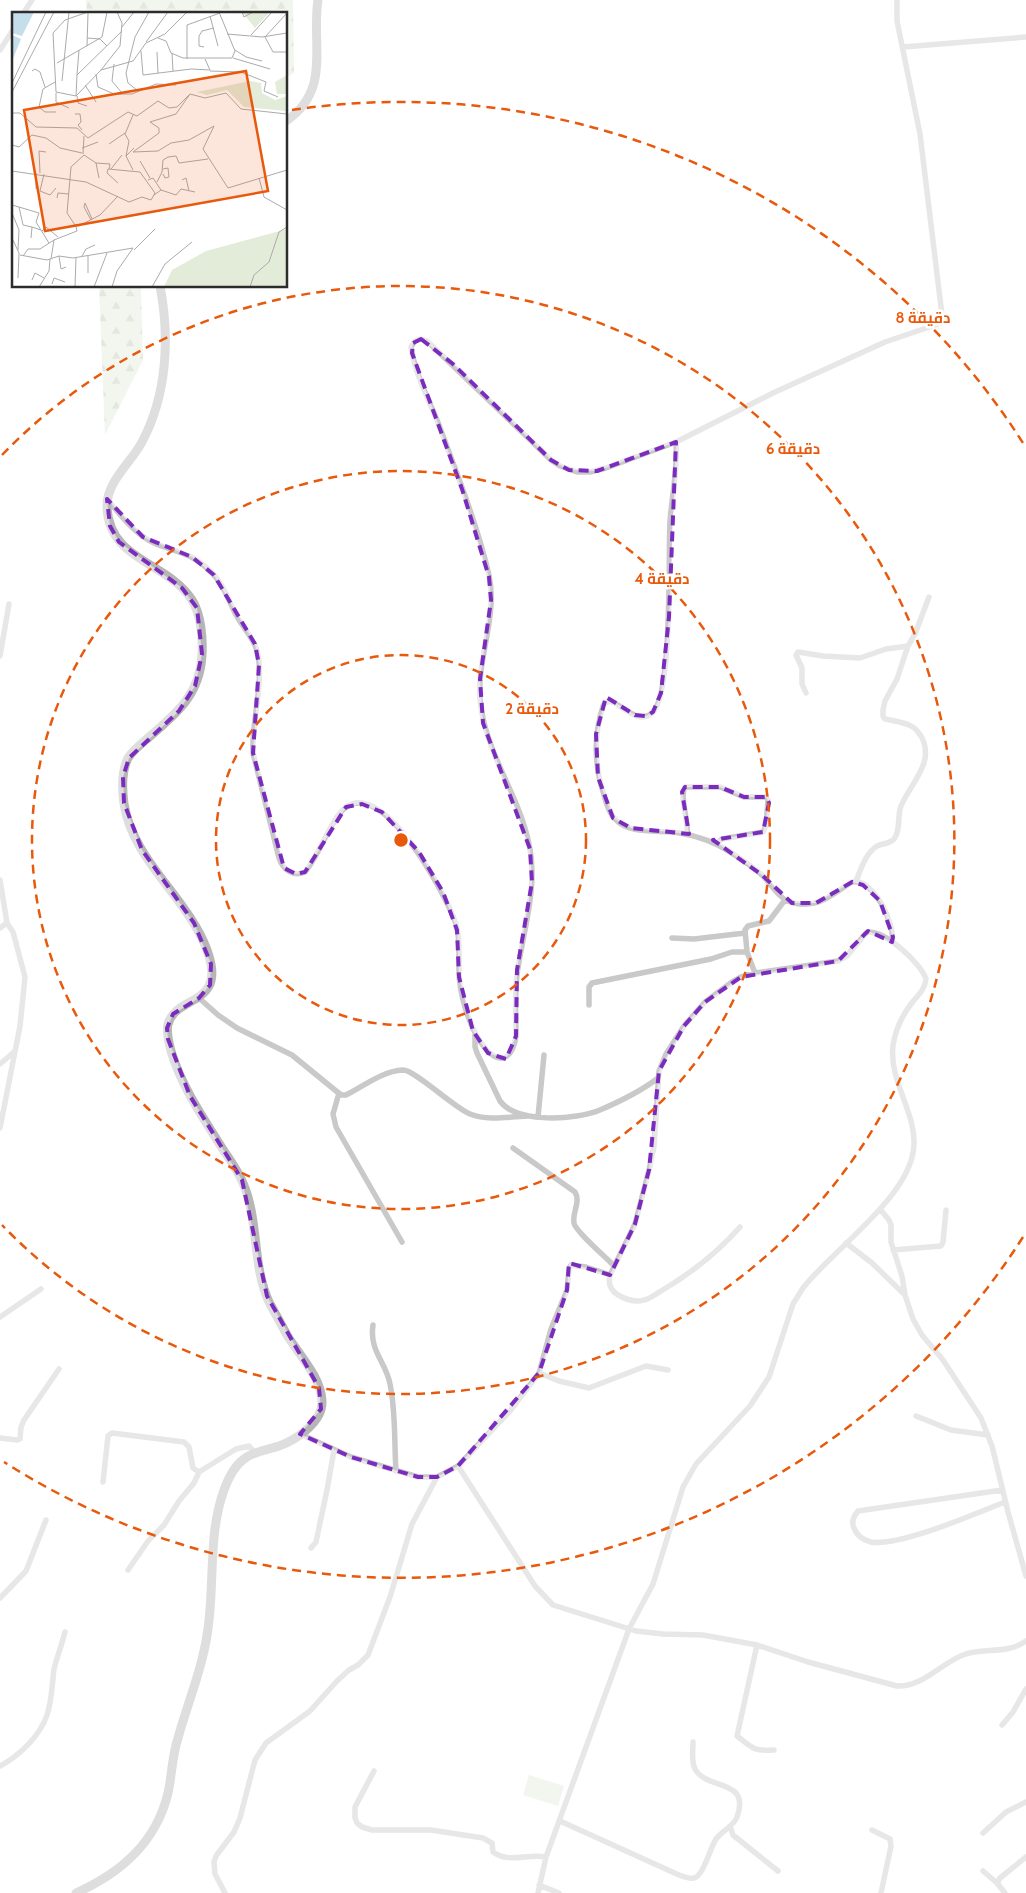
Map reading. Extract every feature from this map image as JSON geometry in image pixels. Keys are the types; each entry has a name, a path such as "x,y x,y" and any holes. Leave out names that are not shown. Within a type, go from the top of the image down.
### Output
{"street":[{"path":"24,12 32,0"},
{"path":"288,118 303,106 308,99 315,78 318,51 318,0"},
{"path":"107,499 143,537 162,547 192,557 214,575 223,586 235,613 253,640 257,651 258,665 253,753 279,858 284,868 296,874 305,872 312,863 337,817 346,807 357,804 367,805 377,809 387,817 419,852 443,892 459,939 461,988 475,1035 488,1053 496,1057 503,1058 508,1056 514,1046 518,970 532,882 530,849 521,819 505,777 492,752 483,723 480,679 491,600 489,577 462,489 419,376 411,347 416,341 421,339 427,341 544,454 560,466 569,470 583,472 597,470 676,442 772,393 885,342 941,323 942,315 920,134 897,21 897,0"},
{"path":"0,50 12,31"},
{"path":"903,47 1026,37"},
{"path":"76,1893 87,1888 126,1862 150,1837 160,1819 168,1790 177,1740 204,1656 210,1615 214,1545 220,1501 226,1482 242,1460 255,1453 280,1446 300,1434 316,1418 321,1409 322,1401 313,1375 267,1296 251,1210 242,1180 190,1096 176,1067 167,1028 173,1014 198,998 208,988 212,968 194,923 147,857 132,830 125,809 124,769 132,753 179,711 188,700 195,686 202,654 198,616 193,601 182,588 119,542 110,526 107,499 113,485 141,444 156,411 164,366 166,341 165,316 160,288"},
{"path":"676,442 676,472 670,532 669,617 661,693 653,712 646,716 636,716 611,701 605,703 596,734 596,762 606,802 613,818 618,822 640,830 686,834 716,844 728,850 762,875 785,900 804,905 828,899 856,881 862,864 872,850 881,844 890,842 895,837 900,809 925,762 926,750 924,741 916,729 903,723 885,719 883,716 885,701 897,679 908,646 915,634 929,597"},
{"path":"0,656 9,604"},
{"path":"806,693 802,684 802,668 796,655 798,652 823,656 860,658 886,649 908,646"},
{"path":"686,834 687,824 682,792 685,787 720,787 744,797 766,797 768,800 766,826 763,832 722,840 716,844"},
{"path":"0,880 7,923 13,932 25,977 20,1026 0,1128"},
{"path":"856,881 868,887 880,901 892,931 892,942"},
{"path":"755,974 748,952 745,933 748,926 769,921 785,900"},
{"path":"0,928 7,923"},
{"path":"538,1893 546,1857 629,1629 653,1584 686,1480 700,1460 750,1406 769,1377 796,1298 808,1282 880,1209 900,1183 910,1164 914,1149 914,1136 896,1071 893,1048 897,1029 909,1006 924,987 926,979 925,975 909,956 892,942 870,932 866,933 847,956 830,964 755,974 732,982 705,1002 694,1014 666,1054 658,1078 654,1147 649,1170 635,1224 614,1266 609,1282 614,1292 631,1300 644,1300 671,1286 700,1265 740,1227"},
{"path":"672,938 694,939 745,933"},
{"path":"589,1006 589,987 592,983 711,959 732,952 748,952"},
{"path":"198,998 236,1028 292,1055 339,1093 346,1095 379,1077 405,1070 416,1076 459,1109 470,1114 488,1118 527,1116 557,1118 594,1112 633,1095 658,1078"},
{"path":"475,1035 477,1053 503,1106 527,1116"},
{"path":"0,1064 14,1052"},
{"path":"538,1117 544,1055"},
{"path":"339,1093 333,1114 336,1127 402,1242"},
{"path":"513,1148 575,1192 578,1201 574,1218 575,1228 614,1266"},
{"path":"880,1209 890,1220 891,1242 913,1319 922,1336 948,1367 981,1418 988,1435 1026,1576"},
{"path":"893,1250 941,1246 946,1210"},
{"path":"846,1243 872,1263 905,1295"},
{"path":"300,1434 351,1457 426,1478 437,1477 458,1466 510,1411 539,1373 551,1328 567,1290 571,1265 586,1267 610,1275"},
{"path":"0,1317 40,1289"},
{"path":"372,1326 372,1339 376,1355 386,1369 391,1386 396,1470"},
{"path":"539,1373 559,1381 589,1388 646,1366 668,1370"},
{"path":"0,1438 20,1439 24,1420 59,1369"},
{"path":"916,1416 951,1430 988,1435"},
{"path":"103,1482 108,1436 112,1433 184,1442 189,1447 193,1468 199,1472"},
{"path":"128,1570 148,1542 164,1525 179,1501 194,1483 199,1472 242,1447 248,1446 255,1453"},
{"path":"311,1548 316,1542 334,1450"},
{"path":"458,1466 530,1578 548,1602 561,1608 629,1629 645,1633 703,1635 757,1645 808,1662 886,1684 904,1686 914,1684 964,1654 1006,1650 1026,1641"},
{"path":"225,1893 215,1874 214,1862 234,1832 240,1818 254,1760 266,1743 310,1711 337,1681 368,1655 390,1597 412,1524 437,1477"},
{"path":"1002,1490 858,1511 854,1516 852,1525 857,1536 871,1542 886,1542 934,1530 1005,1502"},
{"path":"0,1598 26,1571 46,1520"},
{"path":"0,1766 16,1755 32,1740 48,1714 55,1667 65,1632"},
{"path":"757,1645 737,1736 750,1747 758,1750 774,1750"},
{"path":"1002,1725 1013,1712 1026,1689"},
{"path":"560,1821 691,1879 696,1878 702,1872 716,1840 738,1816 740,1804 738,1795 732,1789 698,1773 693,1764 693,1742"},
{"path":"374,1771 354,1810 356,1820 362,1827 372,1830 432,1830 484,1838 492,1842 493,1852 507,1858 515,1859 537,1855 546,1857"},
{"path":"983,1832 1006,1812 1026,1802"},
{"path":"730,1826 733,1835 778,1871"},
{"path":"872,1830 890,1839 892,1846 880,1893"},
{"path":"997,1883 1000,1878 1026,1858"},
{"path":"983,1871 997,1883 1004,1893"},
{"path":"539,1885 559,1893"}],"highlighted area":[{"path":"421,339 453,364 551,460 569,470 597,471 676,442 669,617 661,693 653,712 646,716 635,715 606,697 596,734 598,777 613,818 631,828 689,834 682,792 685,787 720,787 744,797 766,797 769,803 763,832 713,840 762,875 792,903 816,903 852,882 863,885 880,901 893,937 892,942 868,931 838,961 741,977 705,1002 684,1026 659,1071 649,1170 635,1224 610,1275 569,1263 567,1290 539,1373 458,1466 437,1477 418,1477 351,1457 307,1438 300,1434 321,1409 319,1388 267,1296 242,1180 190,1096 168,1039 167,1028 173,1014 199,998 210,985 211,964 194,923 142,850 124,803 123,777 129,758 179,711 195,686 202,654 197,608 182,588 119,542 110,526 107,499 143,537 192,557 214,575 255,644 259,665 253,753 284,868 296,874 305,872 346,807 362,804 382,812 419,852 443,892 457,930 459,977 473,1031 488,1053 506,1059 516,1036 517,970 532,882 530,849 483,723 480,679 491,600 489,577 462,489 412,353 413,343"}],"green space":[{"path":"86,0 293,0 294,73 288,76 288,12 87,12"},
{"path":"99,288 141,288 143,360 105,435"},
{"path":"529,1775 564,1786 558,1806 523,1795"}]}
